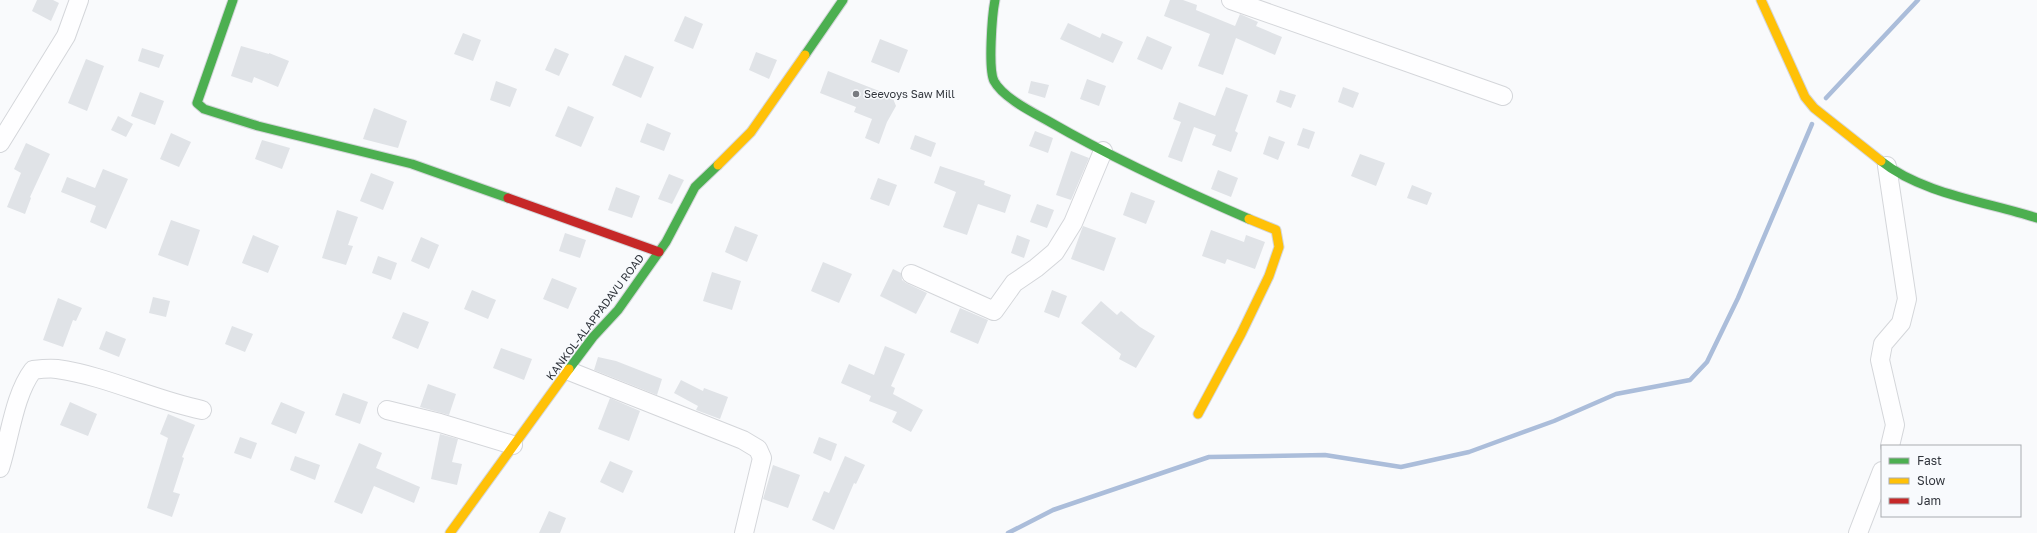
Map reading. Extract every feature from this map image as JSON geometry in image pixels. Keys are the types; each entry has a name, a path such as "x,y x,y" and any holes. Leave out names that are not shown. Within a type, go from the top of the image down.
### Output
{"street":[{"path":"0,143 66,36 79,0"},
{"path":"233,0 197,103 204,109 258,126 412,164 659,252"},
{"name":"KANKOL-ALAPPADAVU ROAD","path":"450,533 593,337 618,310 659,252 695,187 751,132 843,0"},
{"path":"995,0 992,14 991,57 994,81 1016,103 1103,151 1178,188 1276,230 1279,247 1269,276 1241,334 1198,414"},
{"path":"1231,0 1503,96"},
{"path":"1761,0 1805,97 1814,108 1887,166 1930,188 2004,207 2037,218"},
{"path":"911,274 994,311 1014,283 1036,268 1054,252 1073,223 1103,151"},
{"path":"1887,166 1907,299 1901,324 1883,344 1880,360 1895,425 1890,445"},
{"path":"0,468 26,379 33,370 56,369 109,382 182,406 202,410"},
{"path":"569,371 718,430 758,449 762,458 744,533"},
{"path":"386,410 440,423 514,444"},
{"path":"1858,533 1881,474"}],"building":[{"path":"37,0 53,0 59,3 51,21 32,11"},
{"path":"1170,0 1183,0 1197,5 1196,10 1235,26 1240,14 1258,22 1256,26 1282,37 1275,55 1236,38 1223,75 1198,66 1210,34 1164,16"},
{"path":"685,16 703,24 693,49 674,41"},
{"path":"1068,23 1100,38 1102,33 1123,42 1113,63 1060,39"},
{"path":"463,33 481,40 473,61 454,54"},
{"path":"1147,36 1172,47 1162,70 1137,59"},
{"path":"880,39 908,50 899,73 871,62"},
{"path":"241,46 269,53 289,61 278,87 254,77 252,83 231,76"},
{"path":"142,48 164,55 159,68 138,61"},
{"path":"555,48 569,54 559,76 545,70"},
{"path":"756,52 777,60 769,79 749,70"},
{"path":"625,55 654,67 641,98 612,85"},
{"path":"86,59 104,66 87,111 68,103"},
{"name":"Seevoys Saw Mill","path":"828,71 892,96 896,106 887,122 879,144 865,138 872,119 854,112 856,107 820,93"},
{"path":"1087,79 1106,86 1099,106 1080,99"},
{"path":"496,81 517,89 510,107 490,100"},
{"path":"1031,81 1049,85 1045,98 1028,93"},
{"path":"1226,87 1248,95 1235,131 1238,133 1231,152 1212,145 1216,135 1194,127 1182,162 1168,157 1181,122 1173,119 1179,102 1215,116"},
{"path":"1343,87 1359,93 1353,108 1338,102"},
{"path":"1280,90 1296,95 1291,108 1276,102"},
{"path":"140,92 164,101 155,125 131,116"},
{"path":"568,106 594,117 581,147 555,136"},
{"path":"374,108 407,121 398,148 363,139"},
{"path":"118,116 133,124 126,137 111,130"},
{"path":"647,123 671,133 664,151 640,142"},
{"path":"1303,128 1315,132 1309,149 1297,145"},
{"path":"1035,131 1053,138 1048,153 1029,146"},
{"path":"171,133 191,142 179,167 160,159"},
{"path":"915,135 936,143 931,157 910,149"},
{"path":"1269,136 1285,142 1278,160 1263,154"},
{"path":"262,140 290,148 282,169 255,159"},
{"path":"26,143 50,154 30,197 31,198 25,214 7,207 21,173 14,169"},
{"path":"1071,151 1089,158 1071,200 1056,195"},
{"path":"1360,154 1385,163 1376,186 1351,176"},
{"path":"940,166 985,181 984,185 1011,195 1005,213 978,204 967,235 943,227 956,192 934,183"},
{"path":"103,169 128,179 106,229 90,222 96,206 61,192 67,177 95,188"},
{"path":"1218,170 1238,178 1231,197 1211,189"},
{"path":"371,173 394,182 383,210 360,201"},
{"path":"669,174 684,180 672,204 658,199"},
{"path":"878,178 897,185 889,206 870,199"},
{"path":"1412,185 1432,193 1427,205 1407,198"},
{"path":"616,187 640,196 632,218 608,210"},
{"path":"1131,192 1155,201 1146,224 1123,215"},
{"path":"1037,204 1054,210 1047,228 1030,222"},
{"path":"337,210 358,217 348,245 353,246 346,265 322,258"},
{"path":"171,220 200,230 188,266 158,255"},
{"path":"735,226 758,235 747,262 725,252"},
{"path":"1083,226 1116,238 1104,271 1071,259"},
{"path":"1211,230 1244,242 1246,235 1265,242 1255,269 1227,259 1225,264 1202,256"},
{"path":"565,233 586,240 580,258 559,251"},
{"path":"253,235 279,246 268,273 242,263"},
{"path":"1017,235 1030,240 1024,258 1011,253"},
{"path":"421,237 439,245 429,269 411,261"},
{"path":"378,256 397,263 391,280 372,273"},
{"path":"823,262 852,274 839,303 811,291"},
{"path":"893,269 901,273 902,280 906,283 927,293 916,314 880,296"},
{"path":"712,272 741,281 732,310 703,301"},
{"path":"552,278 577,288 568,309 543,299"},
{"path":"472,290 496,300 488,319 464,309"},
{"path":"1052,290 1067,296 1059,318 1044,312"},
{"path":"153,297 170,301 166,317 149,313"},
{"path":"58,298 82,308 76,321 73,320 63,347 43,340"},
{"path":"1101,301 1117,315 1121,311 1140,327 1155,336 1136,368 1119,359 1121,354 1081,323"},
{"path":"960,308 988,320 978,344 950,332"},
{"path":"403,312 429,322 418,349 392,338"},
{"path":"232,326 253,334 245,352 225,344"},
{"path":"106,331 126,339 119,357 99,349"},
{"path":"885,346 905,354 891,386 895,388 893,394 923,410 911,432 892,422 897,412 869,401 871,396 841,383 849,364 874,375"},
{"path":"501,348 532,359 524,380 493,368"},
{"path":"598,357 616,361 662,379 657,395 594,370"},
{"path":"681,380 703,391 704,388 728,397 720,419 696,410 698,406 674,393"},
{"path":"428,384 456,394 449,415 420,407"},
{"path":"343,393 368,402 360,424 335,415"},
{"path":"610,398 640,411 629,441 598,429"},
{"path":"70,402 97,414 88,436 60,425"},
{"path":"281,402 305,412 296,434 271,424"},
{"path":"168,414 195,425 182,457 184,458 173,492 180,494 172,517 147,508 168,438 160,434"},
{"path":"440,434 458,439 452,462 462,464 457,485 431,479"},
{"path":"240,437 257,443 251,459 234,453"},
{"path":"819,437 837,444 831,461 813,453"},
{"path":"359,443 382,453 376,468 420,487 414,503 374,486 362,514 334,502"},
{"path":"295,456 320,465 315,480 290,470"},
{"path":"845,456 865,465 856,484 854,483 834,530 812,520 824,491 829,493"},
{"path":"610,461 633,471 623,493 600,482"},
{"path":"773,465 800,475 788,508 763,499"},
{"path":"549,511 566,518 560,533 539,533"}],"waterway":[{"path":"1826,98 1918,0"},
{"path":"1008,533 1053,510 1209,457 1325,455 1401,467 1469,452 1554,421 1616,394 1690,380 1707,362 1738,298 1812,124"}],"traffic: fast":[{"path":"233,0 197,103 204,109 258,126 412,164 508,198"},
{"path":"805,55 843,0"},
{"path":"995,0 992,29 991,65 994,81 1004,93 1028,110 1099,149 1173,185 1249,219"},
{"path":"1881,161 1897,172 1916,182 1935,189 2037,218"},
{"path":"569,369 593,337 618,310 666,242 695,187 718,165"}],"traffic: slow":[{"path":"1761,0 1805,97 1814,108 1881,161"},
{"path":"718,165 751,132 805,55"},
{"path":"1198,414 1241,334 1269,276 1279,247 1276,230 1249,219"},
{"path":"450,533 569,369"}],"traffic: jam":[{"path":"508,198 659,252"}],"place":[{"name":"Seevoys Saw Mill","path":"856,94"}]}
